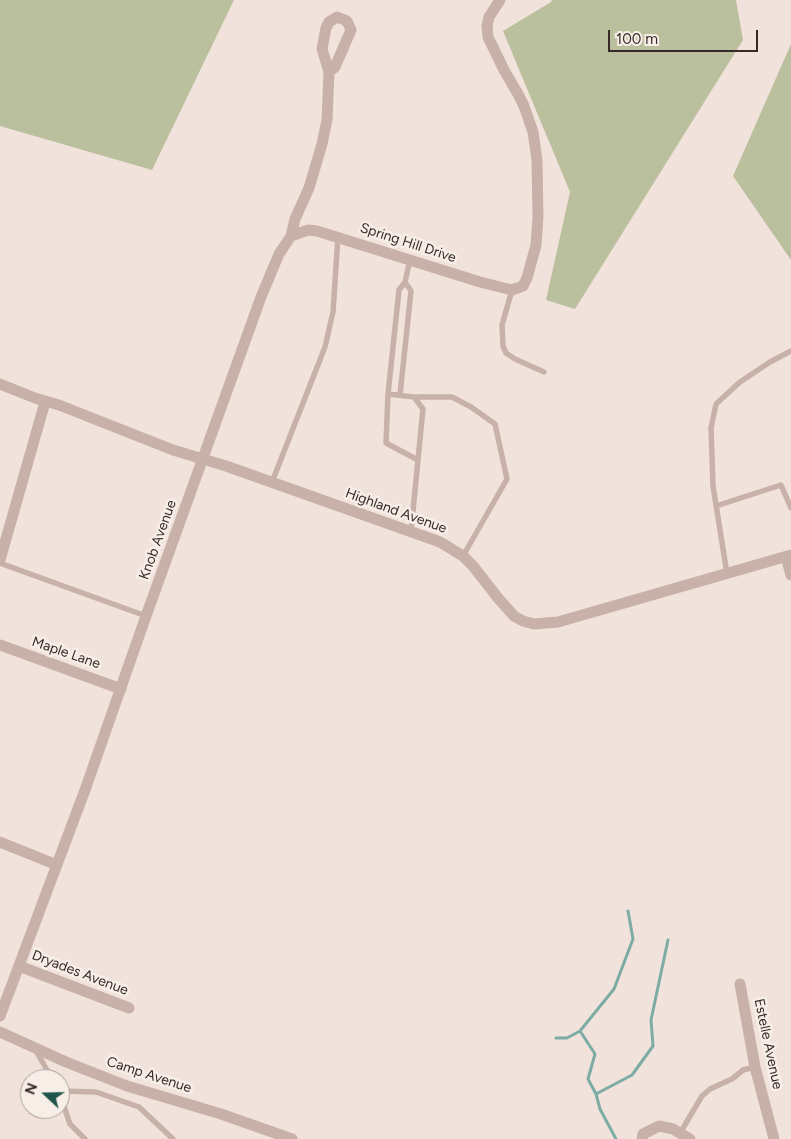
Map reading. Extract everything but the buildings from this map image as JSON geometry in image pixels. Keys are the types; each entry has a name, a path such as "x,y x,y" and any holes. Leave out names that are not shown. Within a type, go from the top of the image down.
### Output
{"street":[{"path":"500,0 489,17 487,26 488,37 524,106 533,132 538,174 536,245 527,278 523,286 514,290"},
{"name":"Knob Avenue","path":"0,1016 57,866 261,297 279,254 291,236 295,219 309,188 327,120 329,72"},
{"name":"Spring Hill Drive","path":"291,236 308,230 338,236 410,260 514,290"},
{"name":"Highland Avenue","path":"0,384 173,450 226,466 440,542 463,556 506,608 520,619 534,624 558,622 788,556"},
{"path":"0,560 46,402"},
{"path":"788,556 791,575"},
{"name":"Maple Lane","path":"0,645 121,689"},
{"path":"0,842 57,866"},
{"name":"Dryades Avenue","path":"19,966 129,1008"},
{"name":"Estelle Avenue","path":"740,984 755,1067 774,1139"},
{"name":"Camp Avenue","path":"0,1032 66,1062 127,1086 221,1114 292,1139"},
{"path":"642,1139 643,1134 659,1126 673,1130 690,1139"}],"lane":[{"path":"272,482 325,347 333,312 338,236"},
{"path":"410,260 405,282 399,290 388,394 386,443 418,460"},
{"path":"400,395 411,291 405,282"},
{"path":"514,290 502,325 503,346 506,353 514,359 544,372"},
{"path":"727,574 713,486 711,428 716,404 740,382 770,362 791,351"},
{"path":"388,394 414,397 452,397 471,407 495,424 508,479 463,556"},
{"path":"411,531 423,409 414,397"},
{"path":"716,506 781,484 791,508"},
{"path":"0,563 146,616"},
{"path":"32,1045 46,1069"},
{"path":"680,1133 702,1096 710,1089 732,1079 743,1070 755,1067"},
{"path":"70,1091 96,1092 139,1107 173,1139"},
{"path":"68,1119 70,1124 85,1139"}],"green space":[{"path":"0,0 234,0 152,170 0,126"},
{"path":"552,0 736,0 743,40 575,309 546,300 570,192 503,31"},
{"path":"791,44 791,260 733,176"}],"waterway":[{"path":"580,1031 614,989 633,939 628,911"},
{"path":"596,1094 632,1075 653,1046 651,1020 668,940"},
{"path":"556,1038 567,1038 580,1031 595,1054 588,1079 596,1094 600,1109 616,1139"}]}
